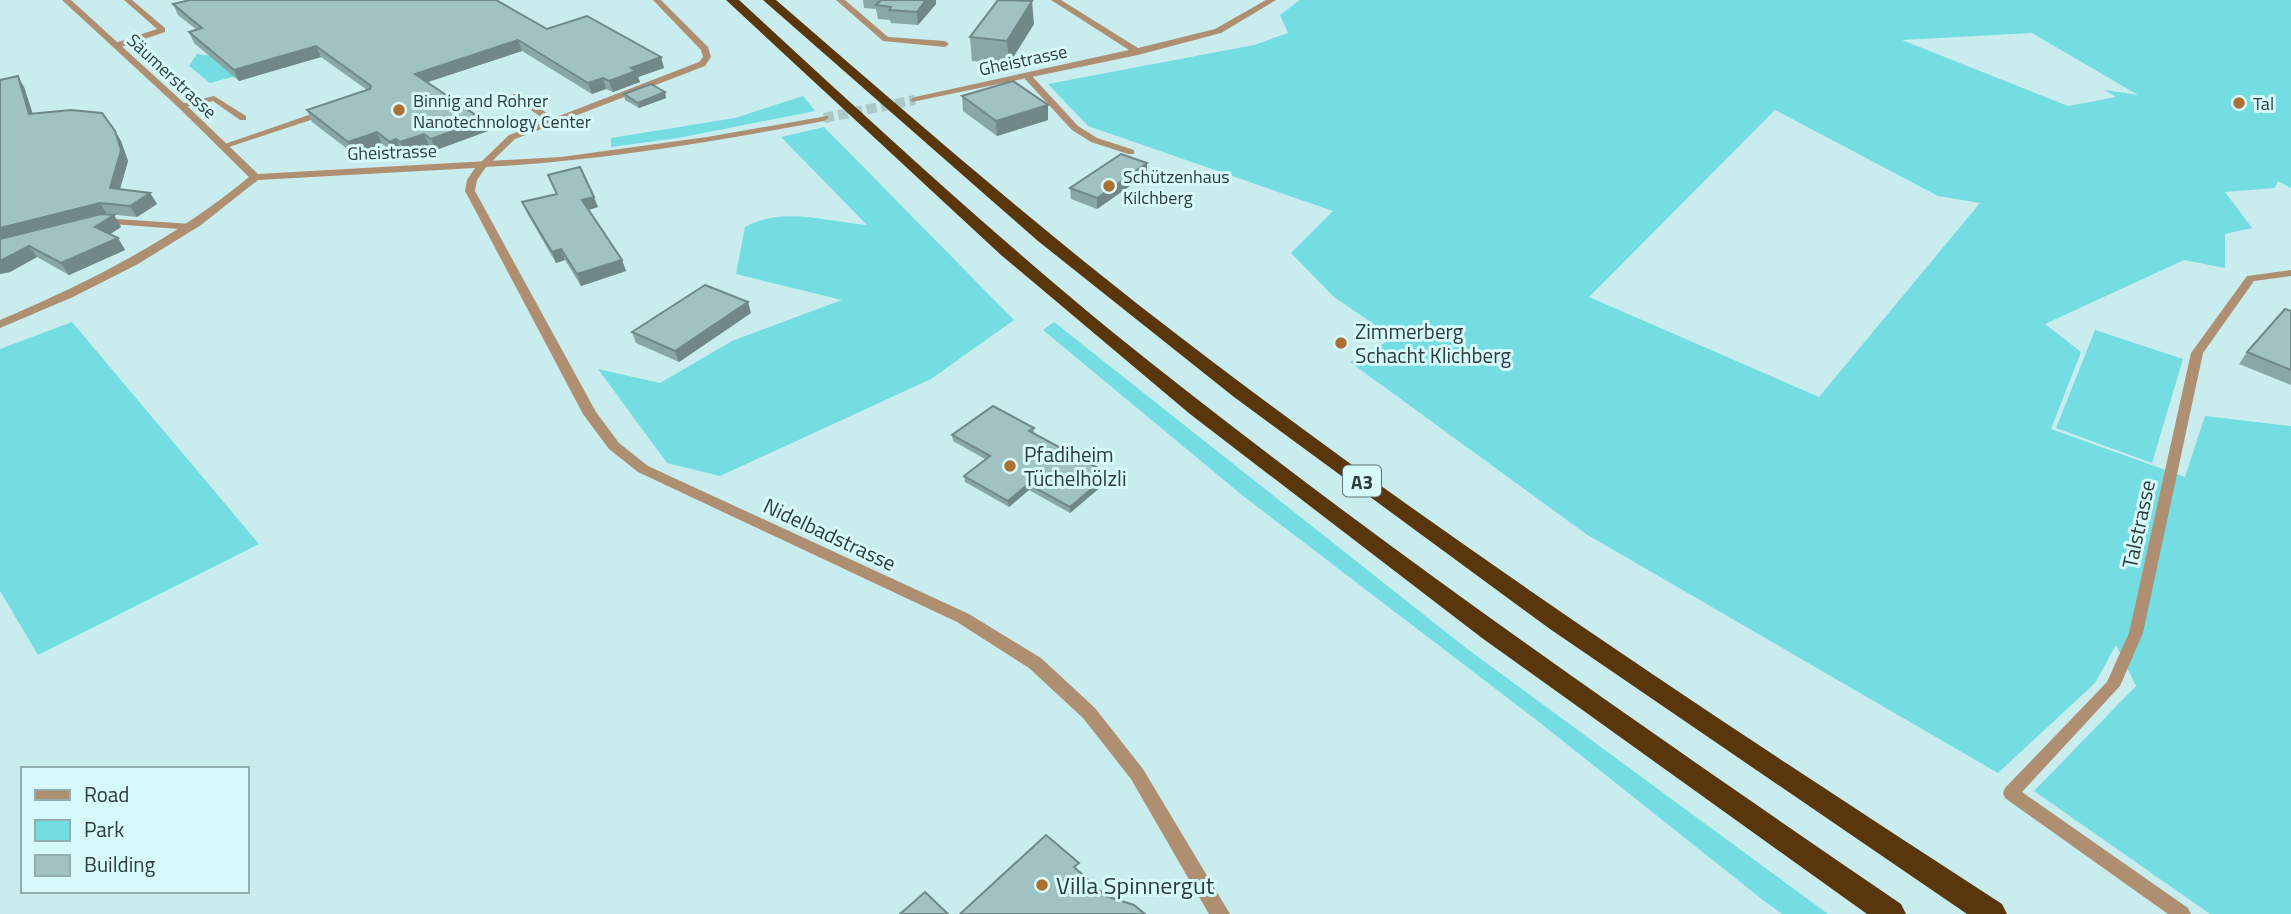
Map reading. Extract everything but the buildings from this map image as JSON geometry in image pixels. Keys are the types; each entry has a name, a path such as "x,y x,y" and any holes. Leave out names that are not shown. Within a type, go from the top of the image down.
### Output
{"highway":[{"name":"A3","path":"732,0 922,177 1037,278 1183,397 1417,577 1891,914"},
{"name":"A3","path":"769,0 1020,219 1274,417 1617,662 1992,914"}],"street":[{"name":"Säumerstrasse","path":"66,0 118,45 255,177"},
{"path":"841,0 886,39 945,44"},
{"path":"1055,0 1138,52"},
{"name":"Gheistrasse","path":"915,100 1138,52 1218,31 1272,0"},
{"name":"Gheistrasse","path":"255,177 482,166 635,151 824,118"},
{"name":"Nidelbadstrasse","path":"482,166 472,180 470,191 590,414 614,446 643,469 963,618 1035,663 1089,713 1137,774 1220,914"},
{"path":"0,324 91,286 135,263 192,228 255,177"}],"lane":[{"path":"118,45 162,30 128,0"},
{"path":"482,166 512,137 702,64 706,57 705,49 657,0"},
{"path":"1028,77 1075,128 1094,140 1131,152"},
{"path":"516,96 553,121"},
{"path":"181,105 214,97 243,118"},
{"path":"223,146 333,110"},
{"path":"94,223 108,220 192,228"},
{"name":"Talstrasse","path":"2182,914 2011,793 2113,686 2136,633 2197,354 2251,278 2291,273"}],"green space":[{"path":"1300,0 2291,0 2291,188 2278,181 2275,188 2225,192 2252,228 2225,234 2225,268 2184,260 2045,324 2081,352 2051,429 2185,477 2205,416 2291,426 2291,914 2210,914 2034,791 2136,686 2116,645 2095,683 1998,773 1586,534 1350,362 1394,338 1334,297 1291,253 1333,211 1088,126 1048,84 1254,45 1288,33 1280,15","holes":["2032,33 2138,95 2105,90 2116,97 2068,106 1902,40","1775,110 1938,196 1980,203 1819,397 1589,297"]},
{"path":"197,54 228,58 250,72 210,83 189,66"},
{"path":"803,96 815,111 678,138 611,147 611,138 735,118"},
{"path":"824,127 1014,320 931,379 720,476 667,463 598,369 660,383 732,341 842,300 736,274 745,227 760,221 790,216 867,225 781,137"},
{"path":"72,322 259,544 38,655 0,591 0,349"},
{"path":"1054,322 1466,648 1828,914 1782,914 1763,900 1539,722 1242,495 1043,330"},
{"path":"2095,330 2183,359 2152,463 2056,428"}],"tunnel":[{"path":"824,118 915,100"}],"place":[{"name":"Tal","path":"2239,103"},
{"name":"Binnig and Rohrer Nanotechnology Center","path":"399,110"},
{"name":"Schützenhaus Kilchberg","path":"1109,186"},
{"name":"Zimmerberg Schacht Klichberg","path":"1341,343"},
{"name":"Pfadiheim Tüchelhölzli","path":"1010,466"},
{"name":"Villa Spinnergut","path":"1042,885"}]}
